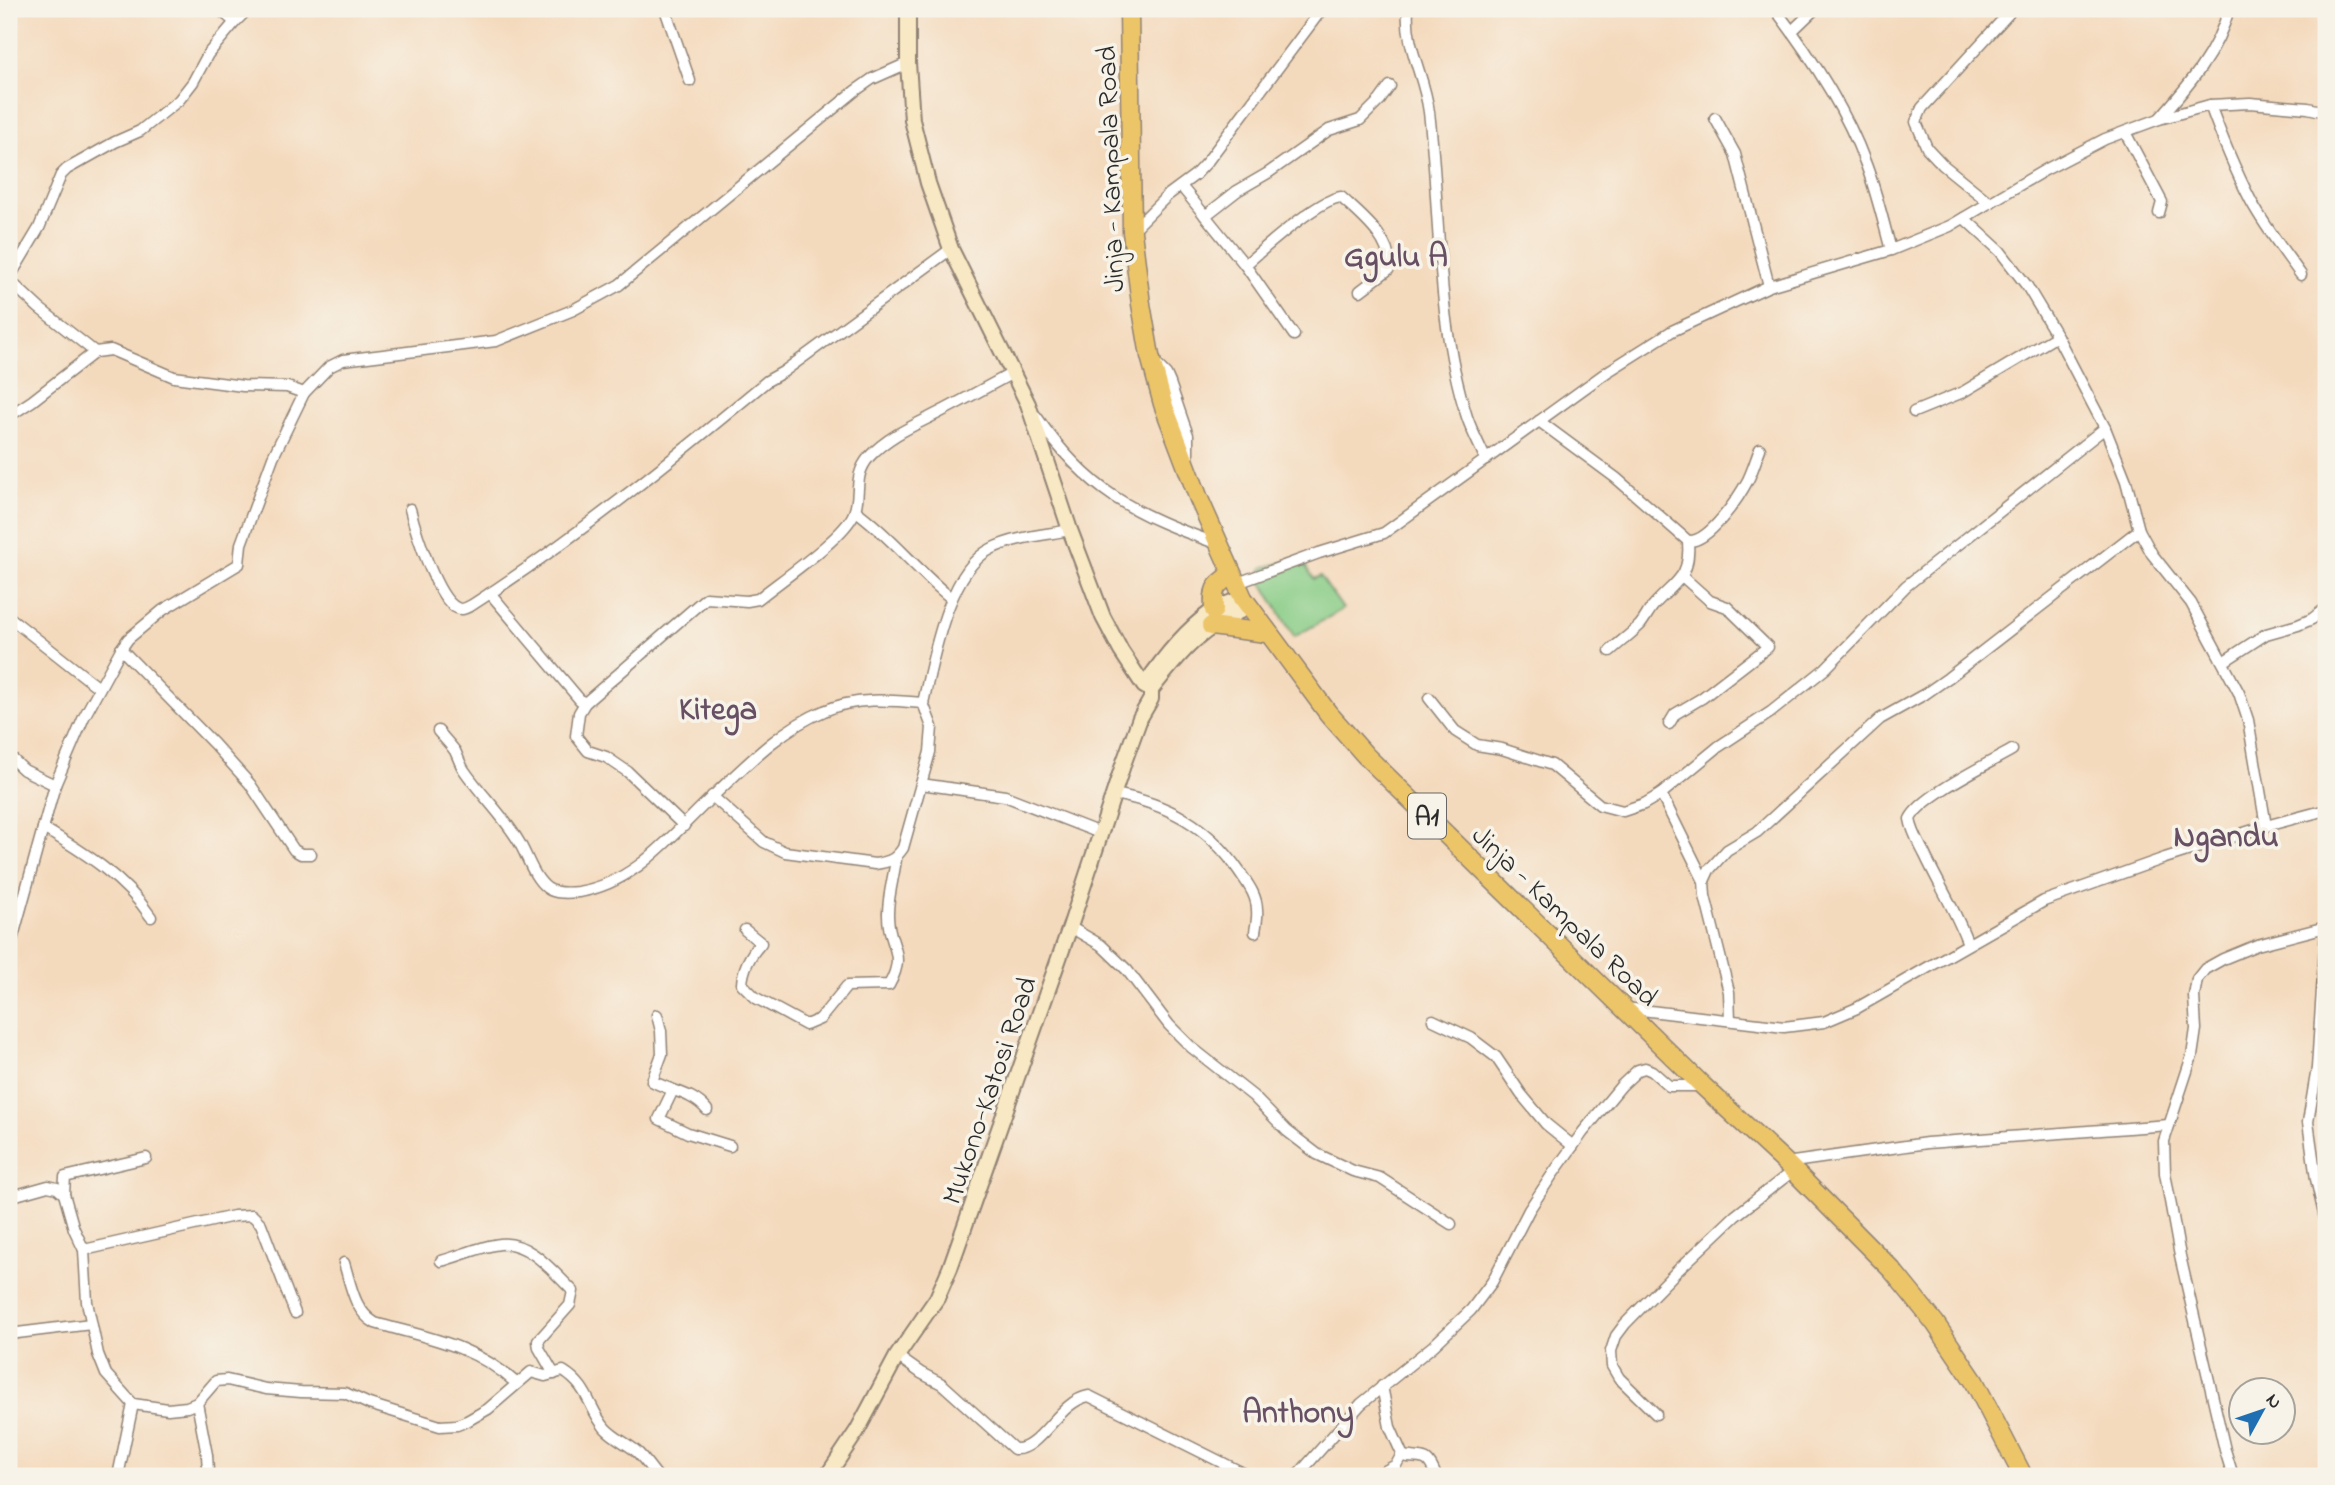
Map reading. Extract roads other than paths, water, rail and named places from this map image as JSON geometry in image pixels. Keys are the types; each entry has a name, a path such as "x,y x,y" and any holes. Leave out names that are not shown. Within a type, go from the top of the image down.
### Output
{"highway":[{"name":"Jinja - Kampala Road","path":"1129,9 1132,232 1150,356 1163,404 1188,471 1239,591 1266,633 1328,713 1366,756 1703,1086 1790,1166 1892,1270 1935,1323 1974,1381 2023,1476"},
{"path":"1239,591 1217,584 1213,595 1213,618 1266,633"}],"main road":[{"path":"908,9 912,120 928,183 951,249 1028,404 1070,530 1103,617 1121,651 1149,691"},
{"name":"Mukono-Katosi Road","path":"827,1476 857,1431 897,1356 937,1298 962,1239 1156,667 1169,651 1213,618 1221,619 1239,591"}],"street":[{"path":"219,9 235,22"},
{"path":"9,274 39,228 61,175 115,142 140,131 179,100 193,82 208,54 248,9"},
{"path":"665,9 690,81"},
{"path":"1132,232 1168,195 1207,162 1322,9"},
{"path":"1408,9 1408,38 1422,76 1429,115 1449,336 1468,419 1486,460"},
{"path":"1775,9 1830,91 1857,143 1891,250"},
{"path":"1792,31 1815,9"},
{"path":"2159,119 2197,76 2224,28 2229,9"},
{"path":"1990,202 1943,165 1927,148 1916,122 1922,108 2009,13"},
{"path":"9,951 55,785 99,688 128,639 163,610 239,564 241,544 273,457 304,393 336,363 496,341 573,310 610,290 855,90 908,63"},
{"path":"1206,216 1237,191 1268,173 1329,130 1360,120 1390,86"},
{"path":"1239,591 1319,553 1384,533 1607,372 1672,331 1769,286 1891,250 1950,226 2093,145 2159,119 2210,105 2250,103 2326,112"},
{"path":"2210,105 2231,161 2251,201 2301,275"},
{"path":"1715,118 1735,154 1769,286"},
{"path":"2124,132 2162,202 2159,213"},
{"path":"1181,186 1245,265 1294,335"},
{"path":"1245,265 1309,213 1333,197 1340,197 1373,228 1390,262 1389,269 1360,291"},
{"path":"1964,218 2000,251 2027,286 2057,337 2105,428 2126,481 2139,530 2152,554 2190,603 2239,693 2248,720 2266,826"},
{"path":"410,509 426,558 446,598 454,608 462,610 535,564 664,466 767,381 951,249"},
{"path":"9,280 39,308 95,352"},
{"path":"1914,412 1963,392 2057,337"},
{"path":"9,416 95,352 111,350 174,377 243,386 287,387 304,393"},
{"path":"684,826 628,772 606,757 589,751 576,736 579,713 585,703 706,598 747,601 758,598 828,542 845,527 856,511 858,479 864,463 893,437 1013,373"},
{"path":"1028,404 1068,459 1101,488 1160,523 1218,544"},
{"path":"1539,421 1616,478 1689,541 1697,541 1707,534 1731,507 1749,478 1760,449"},
{"path":"1429,698 1455,731 1477,745 1502,749 1552,765 1600,805 1623,811 1644,804 1718,747 1771,712 1825,669 1906,586 2105,428"},
{"path":"856,511 951,598"},
{"path":"745,930 761,943 743,972 742,984 756,998 806,1025 820,1020 847,986 889,985 897,971 898,956 888,933 888,910 896,859 903,848 930,752 932,727 923,703 951,598 975,562 990,549 1070,530"},
{"path":"1704,881 1709,870 1727,850 1757,832 1881,719 1948,678 2139,530"},
{"path":"1610,651 1678,584 1690,556 1689,541"},
{"path":"1669,724 1675,714 1702,698 1768,647 1727,607 1710,601 1682,576"},
{"path":"490,593 585,703"},
{"path":"2222,662 2266,634 2298,625 2326,608"},
{"path":"9,617 99,688"},
{"path":"121,649 250,784 294,849 300,854 311,854"},
{"path":"438,731 520,843 547,888 557,892 584,891 611,883 639,865 684,826 712,796 794,727 824,710 876,700 923,703"},
{"path":"1968,944 1961,922 1928,861 1910,819 1922,805 1965,776 2012,750"},
{"path":"9,756 23,770 55,785"},
{"path":"921,783 1005,796 1100,833"},
{"path":"1661,793 1704,881 1705,896 1729,992 1730,1020"},
{"path":"1113,794 1134,797 1164,808 1198,826 1217,843 1254,892 1257,910 1255,932"},
{"path":"712,796 756,836 785,852 875,864 896,859"},
{"path":"1624,1008 1784,1027 1824,1022 1857,1008 2022,912 2066,892 2266,826 2326,810"},
{"path":"43,828 78,849 96,864 110,870 114,877 138,897 151,917"},
{"path":"1070,927 1101,945 1127,970 1169,1025 1191,1047 1253,1096 1287,1130 1317,1154 1353,1171 1380,1178 1451,1224"},
{"path":"2234,1476 2224,1450 2191,1306 2163,1155 2169,1125 2192,1056 2196,1029 2196,979 2205,969 2257,945 2326,927 2317,1068 2308,1122 2316,1179 2326,1223"},
{"path":"657,1015 662,1054 652,1081 685,1093 700,1101 708,1110"},
{"path":"1433,1020 1471,1038 1496,1057 1546,1124 1573,1146"},
{"path":"1297,1476 1361,1404 1433,1346 1471,1310 1492,1282 1529,1210 1573,1146 1621,1086 1638,1070 1645,1068 1669,1086 1703,1086"},
{"path":"673,1090 659,1119 688,1133 730,1146"},
{"path":"1656,1413 1619,1378 1612,1366 1611,1352 1616,1336 1734,1216 1790,1166 1927,1143 2169,1125"},
{"path":"146,1158 65,1177 64,1194 83,1250 87,1302 98,1354 106,1374 133,1404 168,1409 197,1403 216,1381 227,1380 266,1389 345,1393 369,1404 440,1426 457,1425 488,1409 531,1372 545,1376 564,1371 576,1379 585,1391 597,1417 607,1430 638,1452 657,1476"},
{"path":"9,1197 48,1186 57,1188 64,1194"},
{"path":"83,1250 234,1216 253,1215 261,1224 295,1313"},
{"path":"441,1261 501,1244 512,1244 538,1258 573,1291 570,1305 538,1341 539,1348 554,1374"},
{"path":"344,1263 357,1304 365,1317 375,1323 461,1348 486,1359 516,1383"},
{"path":"9,1334 92,1324"},
{"path":"897,1356 942,1384 1014,1449 1021,1450 1030,1445 1068,1404 1089,1396 1249,1476"},
{"path":"1382,1386 1386,1414 1402,1457"},
{"path":"197,1403 208,1472"},
{"path":"118,1476 133,1404"},
{"path":"1376,1476 1396,1465 1402,1457"},
{"path":"1402,1457 1427,1459 1432,1463 1436,1476"}],"district":[{"name":"Ggulu A","path":"1396,255"},
{"name":"Kitega","path":"718,708"},
{"name":"Ngandu","path":"2226,835"},
{"name":"Anthony","path":"1298,1411"}]}
